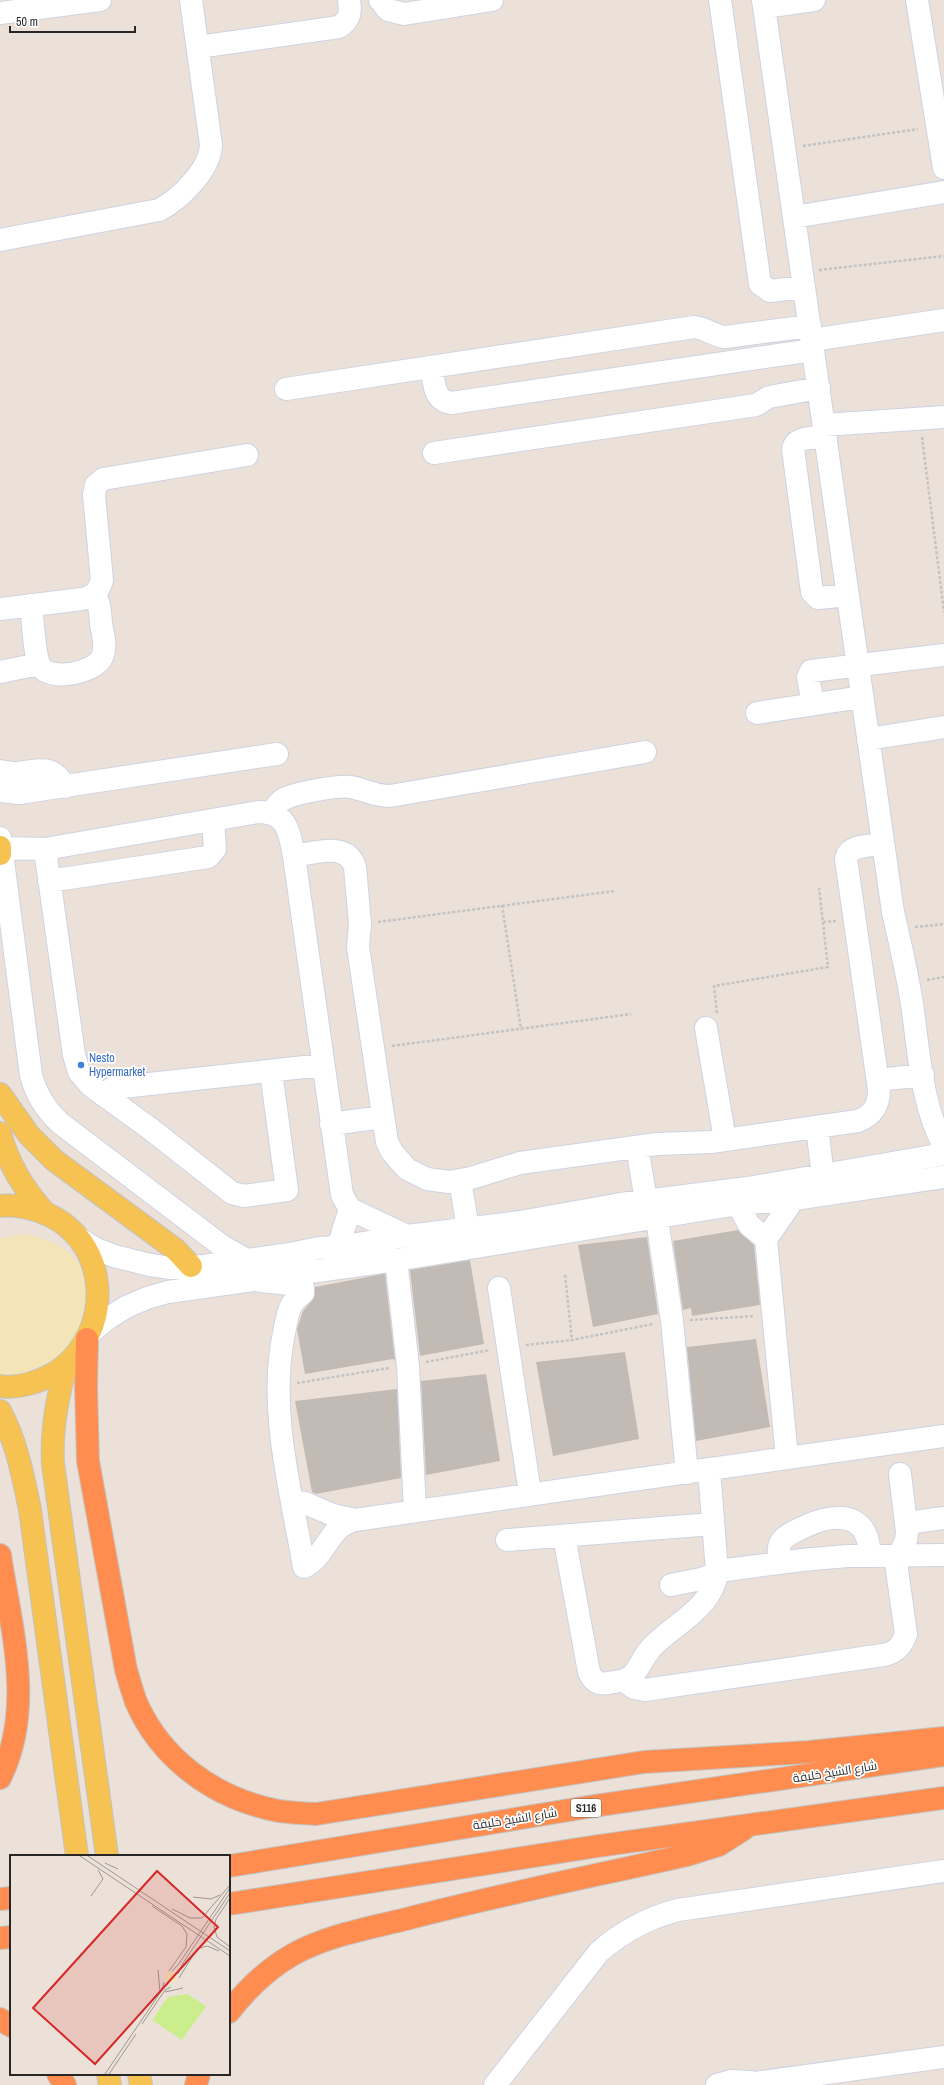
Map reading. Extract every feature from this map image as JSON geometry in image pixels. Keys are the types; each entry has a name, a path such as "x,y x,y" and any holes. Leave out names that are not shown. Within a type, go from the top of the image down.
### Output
{"highway":[{"path":"89,1336 86,1394 88,1461 126,1670 137,1702 151,1728 177,1762 210,1786 239,1801 275,1811 316,1814 644,1762 808,1752 944,1738"},
{"path":"0,1555 17,1663 19,1689 13,1741 0,1778"},
{"name":"شارع الشيخ خليفة","path":"230,1866 594,1806 944,1755"},
{"path":"230,1904 598,1846 944,1798"},
{"path":"230,2011 254,1984 271,1970 291,1956 319,1943 486,1898 687,1855 729,1840 749,1825"},
{"path":"0,1899 10,1898"},
{"path":"0,1938 10,1937"},
{"path":"0,2019 10,2025"},
{"path":"59,2075 65,2085"},
{"path":"196,2085 199,2075"}],"main road":[{"path":"0,1094 29,1135 54,1160 176,1250 191,1266"},
{"path":"0,1133 4,1147 17,1176 35,1202 46,1214"},
{"path":"0,1206 27,1207 46,1214 63,1224 78,1238 89,1255 97,1280 98,1294 96,1314 89,1336 78,1353 66,1366 47,1377 27,1385 0,1386"},
{"path":"66,1366 56,1404 52,1444 107,1855"},
{"path":"0,1411 15,1443 30,1510 77,1855"},
{"path":"108,2075 110,2085"},
{"path":"139,2075 140,2085"}],"street":[{"path":"0,13 100,0"},
{"path":"0,240 152,212 172,202 203,170 210,152 191,0"},
{"path":"198,47 339,27 350,15 349,0"},
{"path":"387,3 404,14 492,0"},
{"path":"720,0 760,284 770,291 803,280"},
{"path":"78,1238 96,1249 114,1256 150,1265 171,1268 247,1260 319,1248 338,1248 407,1236 468,1229 652,1210 738,1204 793,1190 823,1176 934,1156 939,1137 923,1075 908,982 893,912 764,4 814,0"},
{"path":"917,0 936,67 937,126 944,168"},
{"path":"794,217 944,192"},
{"path":"432,367 437,394 441,399 451,403 811,339 944,320"},
{"path":"286,389 694,327 703,328 725,338 811,339"},
{"path":"434,453 756,405 771,409 820,396"},
{"path":"848,595 818,598 812,592 793,449 796,443 825,431 920,418 944,417"},
{"path":"0,609 82,599 94,595 98,590 102,580 94,490 99,481 108,478 247,455"},
{"path":"31,605 39,664 47,672 58,674 88,670 98,663 104,653 99,605 94,595"},
{"path":"813,704 808,678 810,671 944,655"},
{"path":"0,672 39,664"},
{"path":"757,713 862,697"},
{"path":"868,739 944,727"},
{"path":"272,814 275,808 284,799 335,788 351,787 374,795 390,796 645,752"},
{"path":"0,791 19,793 65,787 277,754"},
{"path":"0,771 16,773 44,770 57,775 65,787"},
{"path":"247,1260 222,1246 67,1128 52,1115 41,1101 31,1075 0,847 44,849 258,812 272,814 284,822 288,828 294,856 342,1195 350,1209 407,1236"},
{"path":"49,881 208,858 215,849 213,820"},
{"path":"294,856 334,850 348,854 353,860 355,867 360,924 358,948 382,1117 387,1142 392,1152 407,1169 427,1179 449,1182 520,1163 637,1147 725,1140 865,1118 877,1106 879,1098 878,1080 846,859 848,852 854,848 883,844"},
{"path":"44,849 74,1055 84,1079 228,1190 244,1196 287,1190 271,1072"},
{"path":"706,1028 725,1140"},
{"path":"104,1095 113,1088 271,1072 323,1065"},
{"path":"878,1080 923,1075"},
{"path":"331,1124 382,1117"},
{"path":"817,1126 823,1176"},
{"path":"637,1147 652,1210 672,1320 687,1473"},
{"path":"89,1336 107,1319 126,1307 146,1298 197,1287 396,1260 652,1210 793,1190 944,1177"},
{"path":"460,1180 468,1229"},
{"path":"787,1458 766,1239 793,1190"},
{"path":"738,1204 749,1224 766,1239"},
{"path":"338,1248 350,1209"},
{"path":"396,1260 408,1366 415,1511"},
{"path":"255,1280 272,1284 296,1284 303,1288 303,1293 293,1303 288,1314 280,1365 279,1409 304,1567 317,1557 326,1542 338,1528 346,1522 355,1520 530,1493 687,1473 944,1436"},
{"path":"499,1288 530,1493"},
{"path":"564,1536 589,1672 595,1681 600,1684 625,1681 635,1674 653,1646 707,1600 714,1587 717,1572 709,1469"},
{"path":"625,1681 634,1688 645,1690 890,1654 900,1646 906,1634 896,1563 906,1540 906,1523 900,1474"},
{"path":"293,1501 305,1503 333,1516 355,1520"},
{"path":"780,1563 779,1546 785,1538 815,1522 831,1517 848,1520 860,1526 866,1534 870,1556"},
{"path":"906,1523 944,1518"},
{"path":"507,1540 713,1524"},
{"path":"671,1585 701,1579 717,1572 825,1558 944,1555"},
{"path":"495,2085 599,1952 612,1940 643,1921 678,1910 944,1872"},
{"path":"717,2085 731,2081 745,2084 944,2056"}],"path":[{"path":"784,148 937,126"},
{"path":"803,280 944,256"},
{"path":"920,418 944,612"},
{"path":"706,1028 704,1016 718,1013 714,986 828,967 819,888"},
{"path":"360,924 615,891"},
{"path":"502,905 521,1029"},
{"path":"373,1048 631,1014"},
{"path":"565,1275 572,1340"}],"sand":[{"path":"27,1234 54,1243 61,1247 81,1266 86,1275 88,1285 91,1322 42,1376 0,1376 0,1238"}],"building":[{"path":"738,1230 754,1245 760,1305 692,1316 691,1308 683,1310 673,1241"},
{"path":"647,1237 658,1314 593,1327 578,1245"},
{"path":"470,1260 484,1344 420,1356 410,1270"},
{"path":"385,1274 395,1361 393,1359 305,1374 297,1329 303,1311 314,1298 315,1287"},
{"path":"756,1339 770,1427 696,1441 687,1347"},
{"path":"625,1352 639,1439 553,1456 536,1362"},
{"path":"486,1374 500,1461 426,1475 421,1381"},
{"path":"397,1389 401,1478 316,1494 312,1492 295,1401"}],"place":[{"name":"Nesto Hypermarket","path":"81,1065"}]}
